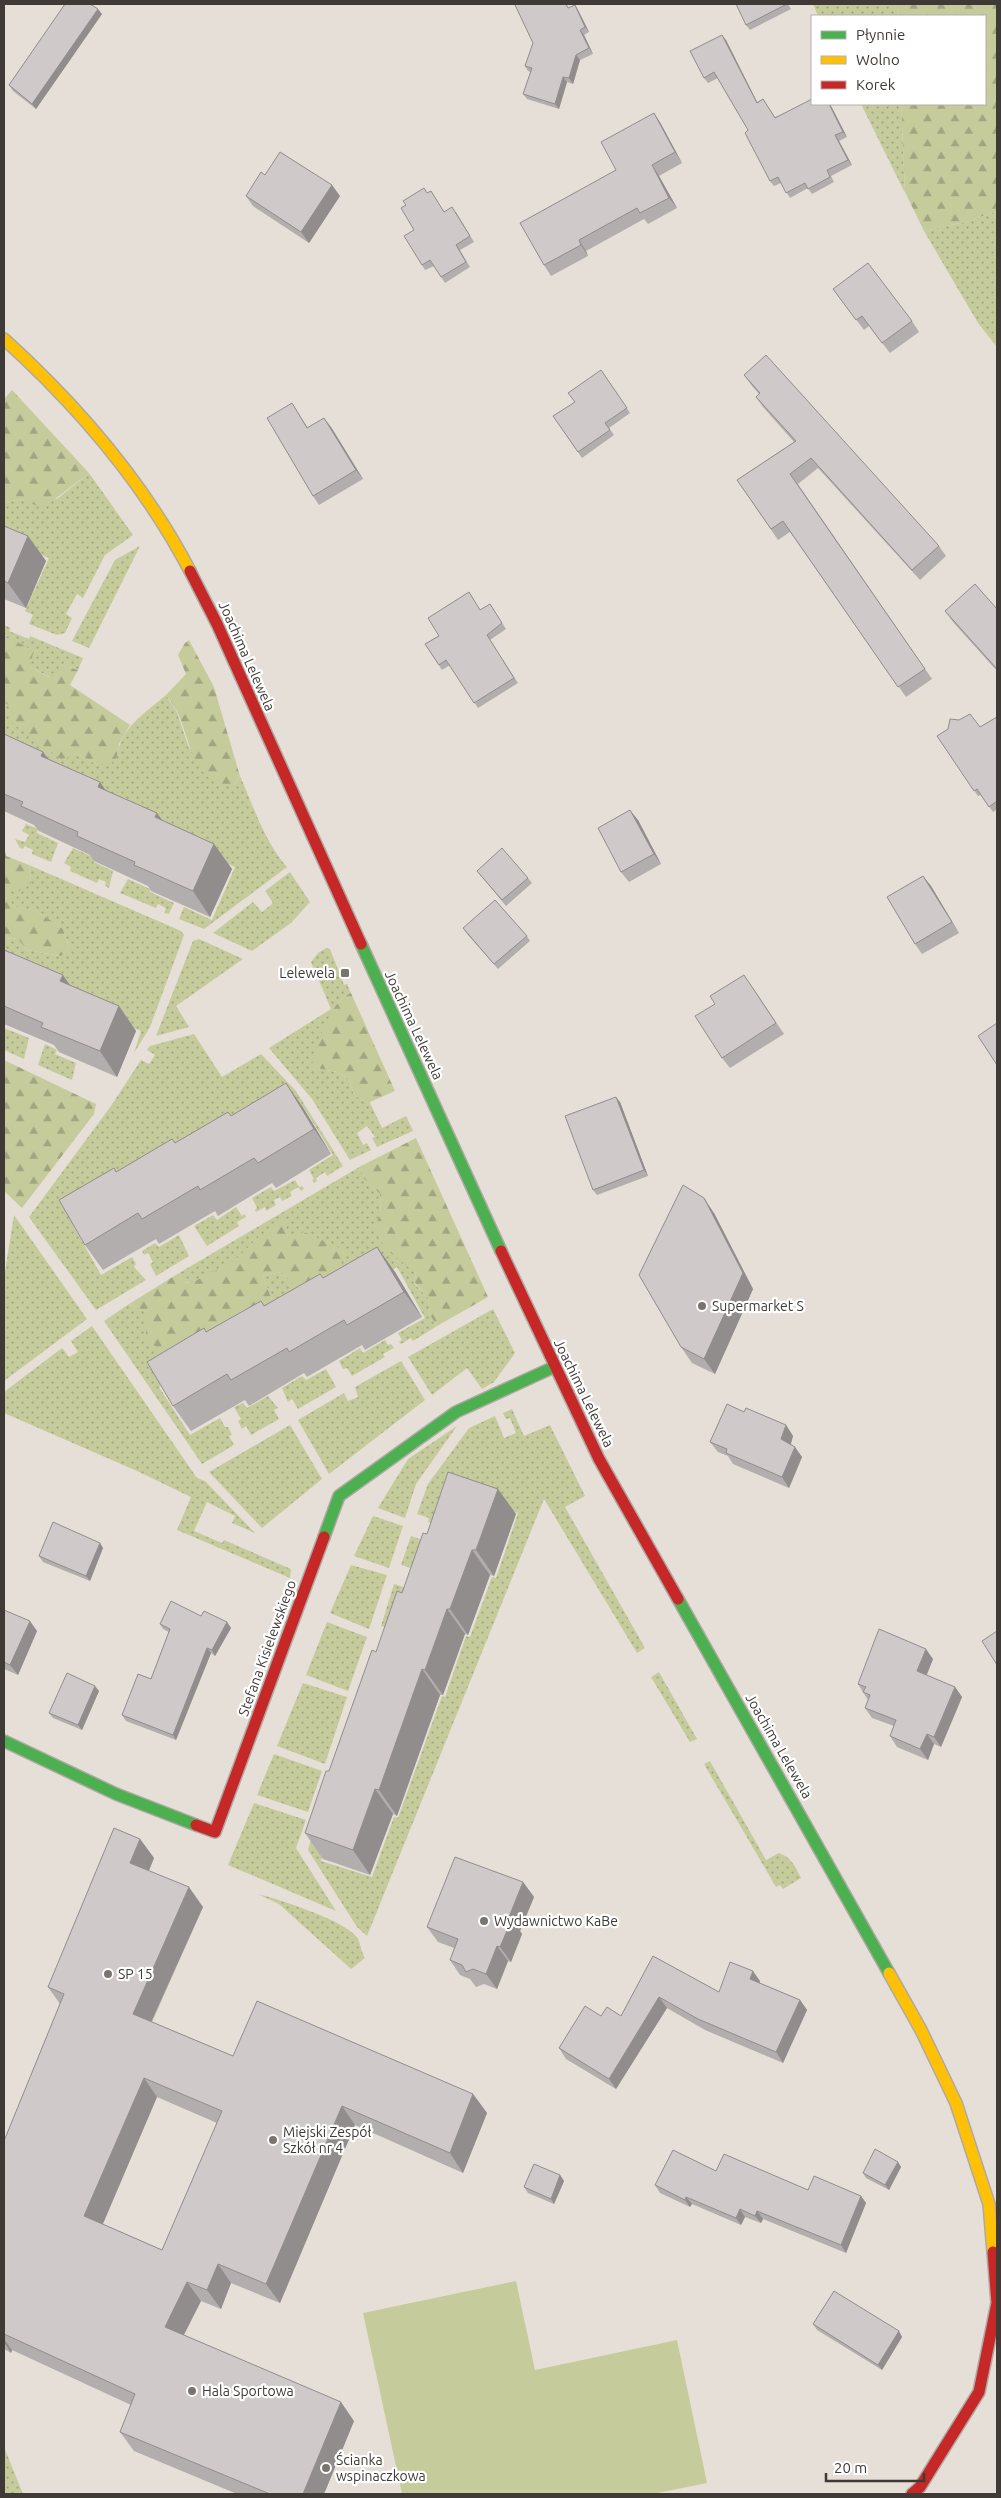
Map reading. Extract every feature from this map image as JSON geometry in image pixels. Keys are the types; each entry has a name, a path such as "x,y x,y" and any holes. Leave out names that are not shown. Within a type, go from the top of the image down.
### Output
{"street":[{"name":"Joachima Lelewela","path":"4,339 27,360 103,441 125,468 172,538 217,624 290,789 554,1367 599,1459 902,1996 956,2103 988,2204 997,2303 979,2392 916,2490"},
{"name":"Stefana Kisielewskiego","path":"4,1741 116,1794 215,1832 339,1496 456,1412 554,1367"}],"green space":[{"path":"813,4 895,4 900,15 818,15"},
{"path":"895,4 997,4 997,211 969,221 924,231 905,192 901,105 986,105 986,15 900,15"},
{"path":"861,105 901,105 904,191"},
{"path":"997,211 997,347 978,323 924,231 969,221"},
{"path":"12,390 89,473 42,509 24,499 4,502 4,399"},
{"path":"89,473 133,535 105,555 83,598 77,594 66,614 72,618 65,633 57,635 29,624 33,615 25,611 49,558 4,541 4,502 24,499 57,499"},
{"path":"140,546 89,648 72,641 115,560"},
{"path":"4,625 11,628 9,631 29,639 30,636 83,658 78,670 62,665 50,677 29,667 10,638 4,638"},
{"path":"4,638 10,638 34,651 29,667 49,677 62,665 78,670 70,685 130,725 119,744 117,757 111,764 98,765 80,755 61,759 8,720 11,707 4,702"},
{"path":"189,640 214,687 240,776 234,785 220,784 201,770 190,747 177,711 166,695 186,674 178,655"},
{"path":"166,695 177,712 189,748 234,785 240,776 266,835 287,867 204,929 179,919 184,907 212,920 235,867 176,842 4,749 4,702 11,707 45,747 61,758 80,755 98,765 117,757 119,747 128,729"},
{"path":"26,824 38,829 37,833 58,843 51,862 32,854 33,850 25,846 23,849 20,848 15,839 25,842 29,835 22,831"},
{"path":"4,845 6,856 29,865 31,883 19,891 11,891 12,906 37,911 63,929 69,948 61,956 27,950 17,938 4,939"},
{"path":"73,848 95,858 94,862 113,871 109,888 105,886 106,882 99,879 97,883 70,871 71,867 64,863"},
{"path":"29,865 181,931 184,935 150,1027 134,1053 141,1031 80,1006 4,966 4,939 17,938 27,950 60,956 69,948 63,929 37,911 11,906 11,891 31,883"},
{"path":"290,872 310,902 291,923 252,951 213,933 253,902 262,912 273,903 265,891"},
{"path":"128,879 174,903 169,914 164,913 166,908 158,904 156,908 120,893"},
{"path":"199,939 243,959 176,1006 189,1027 156,1036 193,941"},
{"path":"326,948 330,949 344,985 347,984 351,993 336,1005 331,1015 326,1026 316,1068 337,1072 349,1079 354,1095 371,1105 382,1128 406,1116 413,1131 377,1147 372,1138 375,1137 367,1126 357,1133 363,1145 367,1143 371,1150 350,1160 312,1099 269,1048 331,1009 311,962 318,953"},
{"path":"351,993 395,1091 370,1102 371,1105 354,1095 349,1079 337,1072 316,1068 312,1064 321,1035 331,1014 337,1004"},
{"path":"4,1028 29,1038 24,1059 4,1050"},
{"path":"194,1034 222,1077 261,1054 296,1091 343,1166 327,1176 325,1172 316,1178 317,1181 314,1183 309,1170 333,1155 304,1108 250,1138 73,1225 101,1275 132,1257 136,1264 134,1267 146,1280 96,1310 29,1217 111,1106 141,1060 149,1064 155,1055 147,1050 150,1046"},
{"path":"45,1044 57,1050 55,1054 76,1063 72,1080 38,1065"},
{"path":"4,1060 96,1104 94,1114 22,1208 4,1191"},
{"path":"416,1138 488,1297 437,1326 430,1315 428,1298 414,1282 416,1273 386,1249 374,1229 381,1212 380,1194 364,1179 361,1166"},
{"path":"361,1166 364,1179 380,1194 381,1212 402,1260 416,1273 414,1283 428,1298 430,1315 437,1326 413,1341 411,1338 401,1344 399,1342 402,1340 398,1333 425,1318 397,1267 342,1299 224,1348 159,1387 190,1435 220,1418 225,1427 228,1427 232,1435 229,1436 234,1445 202,1464 104,1321 129,1304 146,1312 146,1338 226,1321 274,1306 263,1276 281,1272 288,1237 284,1221 258,1238 235,1261 191,1283 183,1282 179,1273"},
{"path":"295,1180 299,1187 302,1186 304,1189 301,1191 298,1187 290,1192 292,1196 282,1201 280,1197 274,1200 276,1205 266,1211 265,1207 256,1212 257,1208 252,1198 271,1187 274,1191"},
{"path":"236,1207 242,1216 245,1214 246,1217 237,1222 239,1226 207,1246 194,1226 213,1215 217,1220"},
{"path":"14,1215 87,1319 4,1381 4,1278"},
{"path":"284,1220 288,1237 304,1232 346,1251 339,1269 300,1291 281,1272 263,1276 274,1306 241,1336 226,1321 214,1337 162,1353 146,1338 146,1312 129,1304 179,1273 183,1282 191,1283 234,1261 258,1238"},
{"path":"179,1235 189,1256 156,1276 150,1264 153,1262 148,1253 144,1255 142,1251 155,1243 159,1247"},
{"path":"493,1309 515,1353 494,1382 482,1389 467,1368 432,1395 408,1357"},
{"path":"92,1326 197,1478 205,1481 255,1533 232,1523 235,1516 207,1502 194,1531 222,1543 224,1540 291,1569 290,1578 177,1530 191,1497 137,1471 4,1413 4,1392 62,1348 69,1357 78,1352 71,1341"},
{"path":"385,1340 388,1345 391,1344 394,1348 383,1354 385,1357 352,1376 347,1368 343,1369 339,1361 360,1348 363,1353"},
{"path":"401,1361 425,1400 329,1474 298,1420 344,1393 348,1401 358,1397 355,1387"},
{"path":"326,1369 336,1387 298,1409 292,1399 288,1402 282,1388 302,1376 306,1380"},
{"path":"268,1396 278,1408 274,1410 279,1419 251,1435 246,1426 242,1429 238,1421 241,1419 234,1407 243,1403 247,1408"},
{"path":"512,1409 524,1436 550,1425 585,1496 565,1507 645,1648 637,1653 544,1499 367,1936 357,1927 308,1850 315,1825 330,1830 321,1861 372,1877 394,1817 398,1818 442,1696 445,1697 466,1636 470,1637 492,1577 496,1578 518,1513 464,1495 452,1530 428,1522 429,1518 417,1514 428,1484 469,1428 495,1416 504,1438 516,1433 510,1418 506,1419 503,1413"},
{"path":"290,1425 322,1479 262,1528 209,1472"},
{"path":"457,1426 416,1484 405,1518 378,1508 408,1459"},
{"path":"373,1516 403,1526 389,1568 354,1556"},
{"path":"411,1536 423,1540 414,1569 401,1565"},
{"path":"351,1565 387,1575 369,1629 330,1613"},
{"path":"394,1584 404,1587 392,1630 381,1626"},
{"path":"327,1622 367,1637 348,1691 306,1675"},
{"path":"659,1672 697,1739 690,1742 651,1677"},
{"path":"303,1683 347,1697 325,1764 277,1746"},
{"path":"274,1754 322,1771 308,1812 257,1795"},
{"path":"710,1761 766,1860 779,1853 787,1857 793,1863 801,1878 783,1889 780,1885 776,1887 704,1764"},
{"path":"254,1803 306,1820 296,1848 336,1911 228,1865"},
{"path":"258,1894 312,1912 342,1926 352,1932 358,1939 365,1958 351,1969 279,1904"},
{"path":"516,2281 535,2370 677,2340 707,2483 652,2494 402,2494 363,2313"},
{"path":"4,2447 23,2494 4,2494"}],"building":[{"path":"65,4 90,4 98,9 32,104 9,85"},
{"path":"566,4 568,8 575,5 585,27 580,30 589,48 576,55 569,78 563,77 555,104 523,94 532,68 525,66 533,43 515,5"},
{"path":"736,4 787,4 746,25"},
{"path":"722,35 757,103 763,99 775,118 811,100 811,105 830,105 843,132 835,135 848,160 827,170 830,177 808,189 805,183 786,193 778,177 770,181 745,133 748,130 714,72 704,78 690,51"},
{"path":"654,113 675,152 652,165 669,198 640,213 637,208 579,240 581,245 544,265 520,223 616,170 601,142"},
{"path":"280,152 332,185 301,232 246,196 261,172 265,175"},
{"path":"424,188 427,193 431,191 444,212 452,207 470,236 456,245 466,262 441,277 430,260 422,265 404,236 414,230 401,208 406,205 403,201"},
{"path":"868,263 912,321 882,343 862,316 856,320 833,289"},
{"path":"766,355 939,546 912,570 811,458 790,474 925,669 898,687 783,521 771,529 737,480 796,441 756,397 760,393 744,375"},
{"path":"601,370 627,408 605,423 610,430 578,452 553,416 575,402 568,393"},
{"path":"292,403 307,428 324,418 356,470 313,496 267,418"},
{"path":"4,526 28,536 8,583 4,581"},
{"path":"975,584 997,609 997,669 945,611"},
{"path":"469,592 480,610 490,604 502,623 487,635 514,678 474,703 446,660 439,665 425,644 439,636 428,618"},
{"path":"970,714 980,727 997,717 997,801 989,807 977,789 974,791 937,736 948,729 950,719 959,720"},
{"path":"4,734 43,752 41,756 100,782 98,787 157,813 155,817 214,844 193,891 134,865 135,862 77,836 78,832 21,806 23,802 4,794"},
{"path":"630,810 654,854 621,872 598,828"},
{"path":"502,848 528,878 502,900 477,871"},
{"path":"923,876 952,922 915,944 887,897"},
{"path":"495,900 527,936 494,964 463,928"},
{"path":"4,950 63,975 60,981 119,1006 100,1051 41,1027 43,1023 4,1006"},
{"path":"744,975 776,1023 722,1058 695,1016 715,1004 710,996"},
{"path":"997,1023 997,1065 978,1036"},
{"path":"286,1083 314,1129 258,1163 254,1158 200,1190 198,1186 142,1219 138,1213 85,1245 59,1200 114,1168 116,1172 172,1139 175,1143 228,1112 231,1116"},
{"path":"616,1097 644,1170 593,1190 565,1116"},
{"path":"683,1185 704,1198 743,1273 704,1359 681,1347 639,1275"},
{"path":"377,1247 404,1292 347,1325 344,1320 289,1352 287,1348 231,1380 227,1374 173,1406 147,1362 204,1328 206,1332 261,1301 264,1306 320,1274 323,1278"},
{"path":"727,1404 744,1412 746,1408 786,1425 781,1439 795,1447 782,1477 726,1453 727,1449 710,1442"},
{"path":"448,1472 498,1489 476,1550 472,1550 450,1609 447,1609 425,1670 422,1669 379,1790 375,1789 353,1850 305,1833 326,1771 329,1771 372,1650 376,1652 397,1591 402,1593 423,1533 427,1534"},
{"path":"53,1522 100,1543 86,1576 39,1556"},
{"path":"171,1601 201,1616 204,1611 227,1622 212,1650 207,1648 173,1735 122,1715 138,1674 151,1679 170,1629 160,1624"},
{"path":"4,1610 30,1621 10,1665 4,1662"},
{"path":"879,1629 926,1649 917,1671 955,1687 934,1737 927,1734 920,1749 890,1736 896,1720 865,1708 870,1695 863,1692 866,1687 858,1684"},
{"path":"997,1631 997,1665 982,1641"},
{"path":"67,1673 95,1686 78,1725 49,1713"},
{"path":"114,1828 140,1839 130,1863 189,1887 133,2014 233,2056 257,2001 473,2094 450,2153 342,2106 266,2284 218,2264 207,2290 187,2282 165,2327 341,2402 303,2494 270,2494 120,2432 135,2394 4,2334 4,2141 64,1994 48,1987","holes":["144,2078 222,2111 162,2250 84,2216"]},
{"path":"455,1857 523,1882 509,1917 512,1919 500,1947 497,1946 486,1974 473,1969 466,1972 462,1965 450,1960 458,1939 427,1927"},
{"path":"653,1956 719,1992 730,1962 753,1971 750,1979 800,2000 776,2052 698,2019 659,1997 609,2079 559,2048 585,2006 601,2016 607,2007 621,2016"},
{"path":"875,2149 898,2162 885,2185 863,2173"},
{"path":"673,2150 716,2171 724,2154 808,2190 814,2176 861,2196 841,2245 757,2211 755,2216 740,2209 736,2218 686,2197 685,2200 655,2185"},
{"path":"534,2164 560,2175 551,2199 524,2187"},
{"path":"834,2291 899,2331 878,2365 813,2324"}],"traffic: fast":[{"path":"361,944 501,1251"},
{"path":"324,1537 339,1496 456,1412 554,1367"},
{"path":"678,1599 889,1973"},
{"path":"4,1741 116,1794 196,1825"}],"traffic: slow":[{"path":"4,339 58,391 108,447 152,507 190,571"},
{"path":"889,1973 921,2030 956,2103 989,2204 993,2252"}],"traffic: jam":[{"path":"190,571 217,624 361,944"},
{"path":"501,1251 599,1459 678,1599"},
{"path":"196,1825 215,1832 324,1537"},
{"path":"912,2494 920,2487 979,2392 997,2303 993,2252"}],"place":[{"name":"Lelewela","path":"345,973"},
{"name":"Supermarket S","path":"702,1306"},
{"name":"Wydawnictwo KaBe","path":"484,1921"},
{"name":"SP 15","path":"108,1974"},
{"name":"Miejski Zespół Szkół nr 4","path":"273,2140"},
{"name":"Hala Sportowa","path":"192,2391"},
{"name":"Ścianka wspinaczkowa","path":"326,2468"}]}
